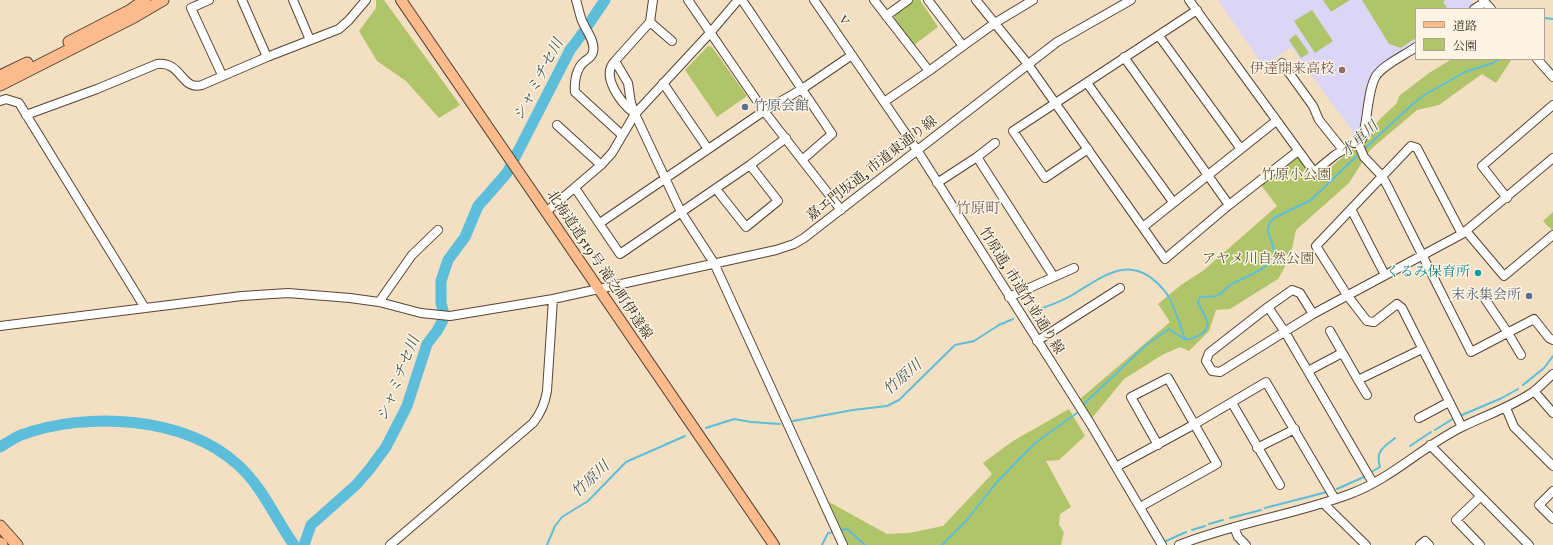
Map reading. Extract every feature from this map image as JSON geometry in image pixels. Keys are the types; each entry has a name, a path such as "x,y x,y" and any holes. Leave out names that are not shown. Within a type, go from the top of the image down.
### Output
{"highway":[{"path":"0,76 115,18 145,0"},
{"path":"0,85 134,17 163,0"},
{"path":"0,526 17,545"}],"main road":[{"name":"北海道道519号 滝之町伊達線","path":"401,0 774,545"}],"street":[{"path":"209,0 191,8 222,75"},
{"path":"242,0 267,57"},
{"path":"293,0 310,40"},
{"path":"26,115 97,89 157,64 164,63 173,67 189,85 195,87 339,29 366,0"},
{"path":"576,0 580,18 592,41 593,52 589,59 580,67 575,79 575,92 622,135"},
{"path":"635,114 624,105 614,89 611,81 610,70 611,65 650,22 653,0"},
{"path":"688,0 764,111 841,210"},
{"path":"546,212 601,165 612,153 635,114 662,83 710,33 738,0"},
{"path":"742,0 832,134 802,160"},
{"name":"ｖ","path":"814,0 852,55"},
{"path":"874,0 928,71"},
{"path":"886,16 908,0"},
{"path":"928,0 963,46"},
{"path":"976,0 1027,63 1165,259 1229,205 1298,151"},
{"path":"884,102 995,23 1032,0"},
{"name":"嘉エ門坂通, 市道東通り線","path":"0,326 261,294 303,294 379,302 450,316 553,299 776,250 794,244 804,238 1027,63 1057,42 1131,0"},
{"path":"1189,0 1314,172 1342,150 1360,148"},
{"path":"1475,8 1484,1"},
{"path":"1088,149 1045,178 1013,131 1197,10"},
{"path":"650,22 672,41"},
{"path":"1159,36 1241,149"},
{"path":"1360,148 1366,128 1373,83 1377,75 1386,67 1415,48"},
{"path":"600,223 764,111 802,89 852,55"},
{"name":"竹原通, 市道竹並通り線","path":"852,55 916,150 1037,341 1116,467 1162,545"},
{"path":"1124,57 1229,205"},
{"path":"1538,60 1553,76"},
{"path":"615,61 628,83 631,103 635,114 664,179 681,212 714,263 843,545"},
{"path":"1282,62 1313,106 1319,120 1342,150"},
{"path":"662,83 708,149"},
{"path":"1087,83 1173,202"},
{"path":"0,101 6,99 19,103 145,308"},
{"path":"1507,198 1482,166 1553,105"},
{"path":"1143,227 1276,121"},
{"path":"557,125 601,165"},
{"path":"575,188 620,254 716,189 786,138"},
{"path":"937,183 995,143"},
{"path":"1462,427 1402,308 1397,304 1374,322 1367,321 1347,295 1316,246 1411,146 1417,148 1464,232 1504,276 1553,235"},
{"path":"1360,148 1382,176 1471,352 1534,319 1549,338 1553,340"},
{"path":"976,156 1054,277"},
{"path":"1314,314 1300,292 1292,290 1209,353 1206,361 1212,371 1220,372 1347,295 1385,276 1464,232 1507,198 1553,158"},
{"path":"716,189 746,227 778,201 750,165"},
{"path":"1351,209 1385,276"},
{"path":"379,302 412,255 438,230"},
{"path":"1009,297 1074,268"},
{"path":"1037,341 1120,288"},
{"path":"390,545 533,423 540,414 545,404 547,391 553,299"},
{"path":"1485,300 1521,355"},
{"path":"1268,307 1285,332 1373,483"},
{"path":"1330,331 1367,394"},
{"path":"1358,380 1422,349"},
{"path":"1308,371 1342,353"},
{"path":"1178,545 1234,527 1323,503 1350,494 1373,483 1430,445 1462,427 1506,408 1534,391 1553,374"},
{"path":"1140,507 1216,464 1168,378 1131,397 1158,445"},
{"path":"1116,467 1158,445 1266,382 1335,499"},
{"path":"1534,391 1553,413"},
{"path":"1419,418 1449,402"},
{"path":"1232,403 1257,448 1280,484"},
{"path":"1506,408 1514,427 1553,466"},
{"path":"1257,448 1295,429"},
{"path":"1430,445 1529,545"},
{"path":"1553,491 1539,506 1553,519"},
{"path":"1480,497 1456,520 1480,545"},
{"path":"1323,503 1366,545"},
{"path":"1234,527 1238,537 1246,545"},
{"path":"1420,545 1425,541 1429,545"}],"shaded area":[{"name":"伊達開来高校","path":"1218,0 1472,0 1475,4 1469,8 1415,8 1415,44 1371,74 1361,130 1356,136 1291,47 1264,67"}],"green space":[{"path":"376,0 384,0 460,105 439,118 406,81 377,61 359,31 376,8"},
{"path":"913,0 920,0 938,27 914,45 895,19 894,14"},
{"path":"1323,0 1350,0 1331,12"},
{"path":"1362,0 1445,0 1443,2 1447,8 1415,8 1415,39 1401,48 1389,44"},
{"path":"1312,10 1333,41 1315,53 1294,21"},
{"path":"1296,34 1309,53 1301,58 1289,40"},
{"path":"708,46 712,47 747,96 717,117 685,70"},
{"name":"アヤメ川自然公園","path":"1450,60 1511,60 1496,83 1482,74 1439,105 1417,110 1370,150 1349,183 1296,230 1290,258 1278,279 1230,309 1216,310 1209,331 1189,351 1180,347 1162,355 1124,379 1092,418 1080,399 1170,322 1158,304 1181,285 1204,270 1277,206 1261,185 1299,155 1318,178 1369,137 1378,121 1397,103 1399,96 1429,73"},
{"path":"1553,212 1553,231 1543,221"},
{"path":"1069,409 1085,436 1059,460 1046,461 1071,507 1060,514 1059,525 1064,532 1061,545 848,545 829,502 887,534 909,533 943,526 992,474 983,463 1013,441"}],"waterway":[{"name":"シャミチセ川","path":"304,545 311,525 356,485 386,447 407,406 427,344 443,320 444,314 441,303 441,281 448,260 465,237 478,206 507,173 570,50 605,0"},
{"name":"水車川","path":"1545,18 1553,19"},
{"name":"水車川","path":"1363,150 1415,102 1426,94 1465,72 1493,63 1498,60"},
{"name":"水車川","path":"1185,339 1198,336 1206,329 1207,321 1198,303 1200,297 1216,296 1220,294 1230,285 1262,269 1272,260 1274,250 1268,228 1274,218 1311,200 1360,153"},
{"name":"竹原川","path":"1029,313 1063,300 1110,273 1122,270 1133,270 1144,273 1155,281 1167,294 1185,339"},
{"name":"竹原川","path":"793,421 853,410 887,406 899,400 955,345 974,341 999,325 1013,319"},
{"path":"1083,405 1146,345 1169,329 1184,339"},
{"path":"1523,385 1544,368 1553,356"},
{"path":"1462,415 1502,398 1518,389"},
{"path":"942,545 966,521 997,482 1032,446 1077,413"},
{"path":"1435,430 1454,418"},
{"name":"竹原川","path":"706,428 734,419 780,424"},
{"name":"シャミチセ川","path":"0,447 21,435 47,427 104,421 134,422 162,427 190,436 215,448 237,464 246,473 261,492 294,545"},
{"path":"1410,446 1431,432"},
{"name":"竹原川","path":"547,545 555,526 562,517 588,501 626,462 685,436"},
{"path":"1373,471 1380,467 1380,453 1387,444 1395,438"},
{"path":"1337,489 1366,476"},
{"path":"1265,508 1327,492"},
{"path":"1230,518 1261,510"},
{"path":"1209,524 1223,520"},
{"path":"1192,530 1205,526"},
{"path":"838,531 847,529 865,545"},
{"path":"822,545 828,533 834,532"},
{"path":"1166,541 1186,532"}],"place":[{"name":"伊達開来高校","path":"1342,70"},
{"name":"竹原会館","path":"745,107"},
{"name":"くるみ保育所","path":"1478,273"},
{"name":"末永集会所","path":"1529,296"}],"district":[{"name":"竹原町","path":"978,209"}],"park label":[{"name":"竹原小公園","path":"1296,176"}]}
